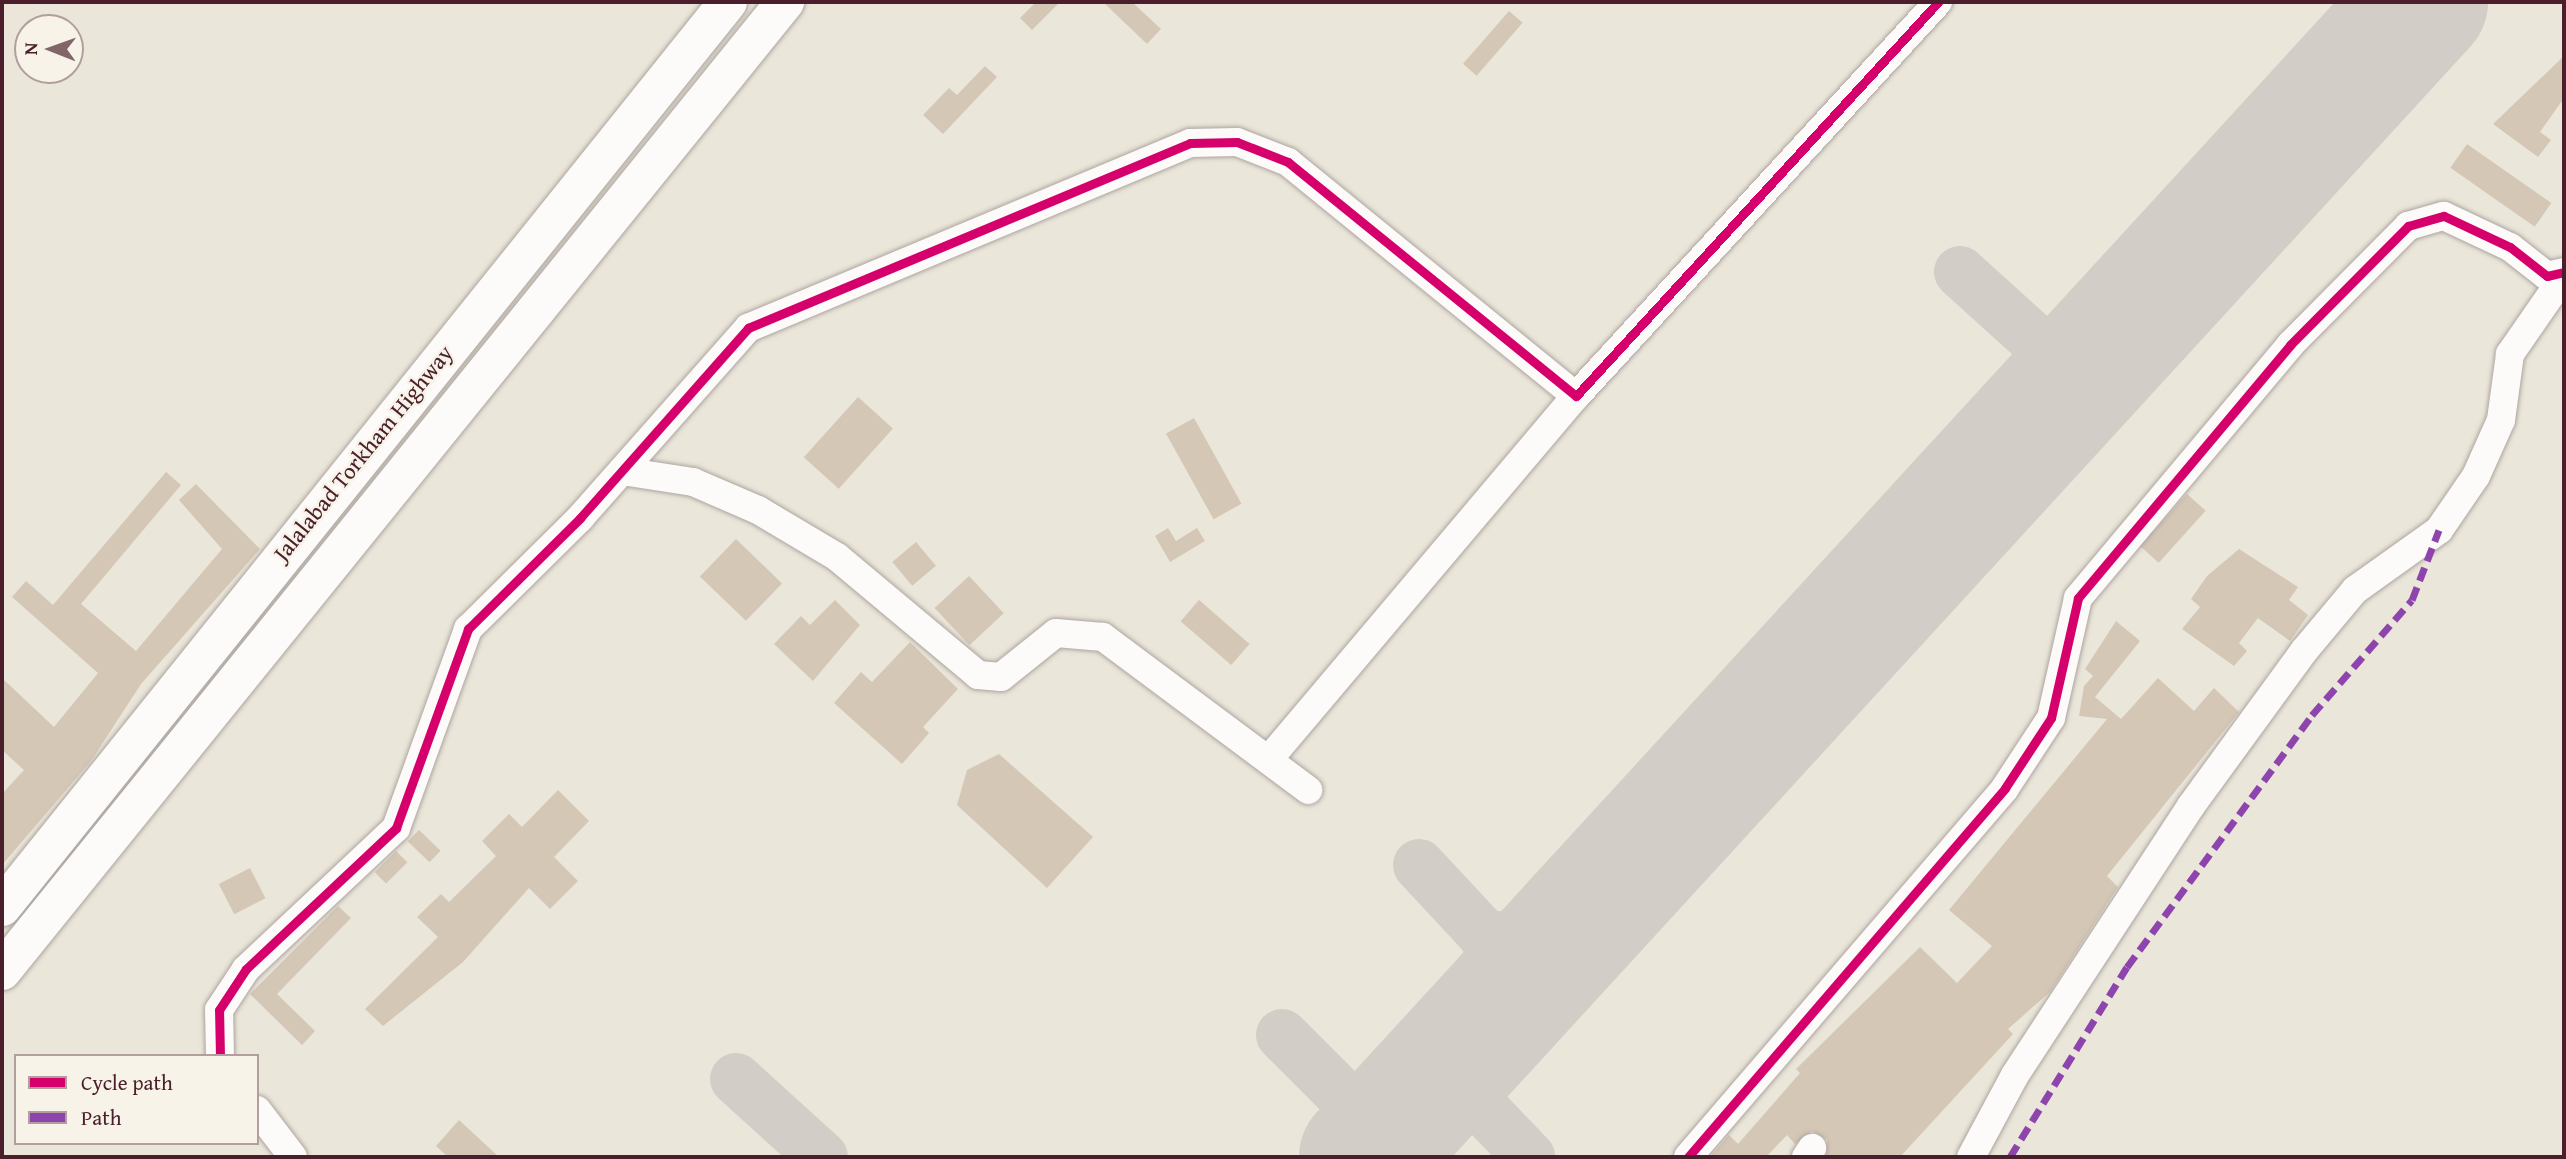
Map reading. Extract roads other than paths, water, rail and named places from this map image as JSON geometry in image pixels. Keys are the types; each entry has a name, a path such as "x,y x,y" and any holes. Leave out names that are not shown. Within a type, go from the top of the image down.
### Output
{"highway":[{"name":"Jalalabad Torkham Highway","path":"5,891 728,2"},
{"path":"2,971 41,916 785,2"}],"street":[{"path":"1269,759 1576,396 1938,2"},
{"path":"220,1054 219,1010 246,969 396,828 468,629 622,471 748,328 1190,143 1237,142 1289,162 1576,396"},
{"path":"1688,1157 2005,788 2051,718 2078,598 2300,335 2408,226 2444,216 2510,247 2547,276 2564,274"},
{"path":"1970,1157 2015,1075 2190,806 2304,651 2355,590 2440,530 2476,476 2501,420 2510,354 2564,274"},
{"path":"622,471 692,482 758,510 836,557 978,675 1001,677 1056,632 1103,637 1308,790"},
{"path":"5,891 41,916"},
{"path":"259,1113 293,1157"}]}
